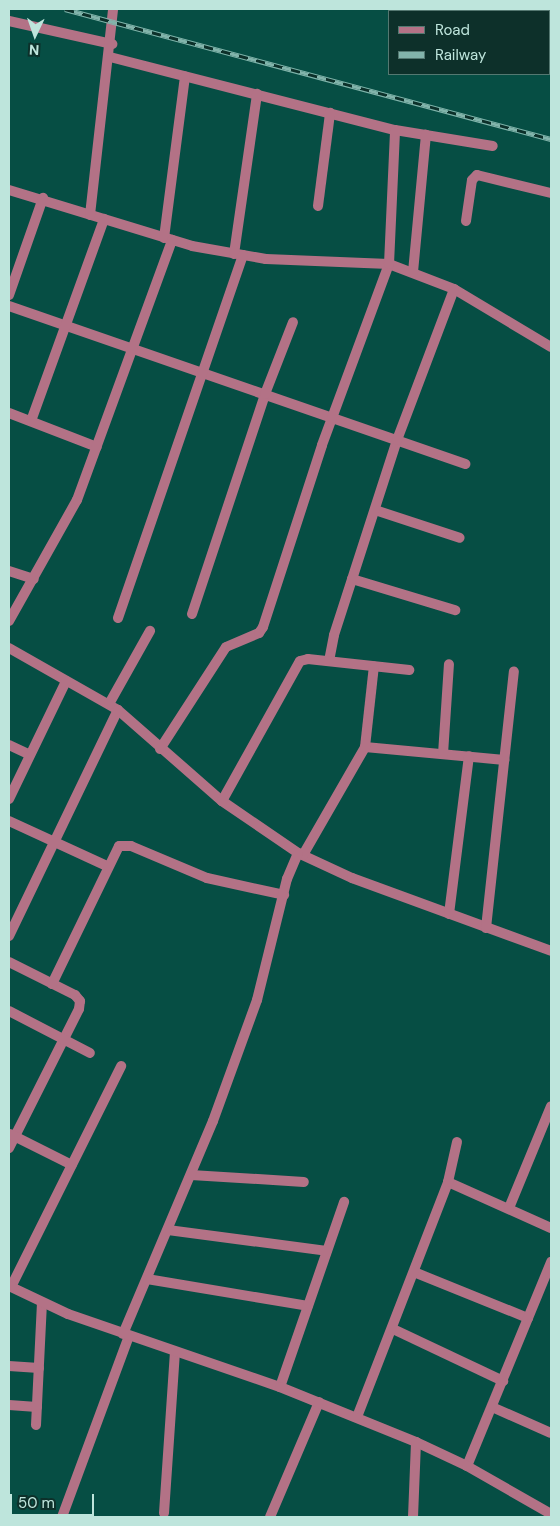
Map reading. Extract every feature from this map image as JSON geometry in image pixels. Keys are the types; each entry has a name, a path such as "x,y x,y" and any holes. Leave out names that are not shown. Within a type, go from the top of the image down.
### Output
{"street":[{"path":"90,215 112,44 113,9"},
{"path":"9,21 112,44"},
{"path":"110,57 395,130 493,146"},
{"path":"9,621 77,500 134,350 168,239 185,76"},
{"path":"118,618 239,254 256,94"},
{"path":"318,206 330,113"},
{"path":"160,749 226,647 259,633 263,627 332,417 389,264 395,130"},
{"path":"412,272 426,135"},
{"path":"466,221 472,180 476,175 551,193"},
{"path":"9,190 42,198 168,239 266,260 389,264 454,289 551,347"},
{"path":"9,295 42,198"},
{"path":"31,421 104,219"},
{"path":"329,661 352,579 397,440 454,289"},
{"path":"9,306 466,464"},
{"path":"192,614 265,394 293,322"},
{"path":"9,413 97,447"},
{"path":"374,510 460,538"},
{"path":"9,571 34,579"},
{"path":"352,579 455,610"},
{"path":"9,936 113,707 150,631"},
{"path":"9,648 113,707 222,800 301,854 449,914 551,951"},
{"path":"222,800 295,666 308,658 408,670"},
{"path":"443,754 449,664"},
{"path":"62,1517 147,1279 191,1175 257,1000 284,895 301,854 365,747 374,666"},
{"path":"486,928 514,672"},
{"path":"9,799 66,681"},
{"path":"9,745 30,755"},
{"path":"365,747 504,760"},
{"path":"449,914 469,756"},
{"path":"9,822 107,866"},
{"path":"52,984 107,866 119,846 124,844 207,878 284,895"},
{"path":"9,962 75,995 80,1001 63,1040 12,1135 9,1148"},
{"path":"9,1011 90,1053"},
{"path":"121,1066 10,1287 42,1303 126,1335 280,1387 357,1417 467,1466 551,1514"},
{"path":"509,1208 551,1106"},
{"path":"12,1135 72,1165"},
{"path":"357,1417 393,1329 448,1182 457,1142"},
{"path":"191,1175 304,1182"},
{"path":"448,1182 551,1228"},
{"path":"280,1387 344,1202"},
{"path":"168,1230 327,1251"},
{"path":"467,1466 551,1262"},
{"path":"414,1272 528,1318"},
{"path":"147,1279 308,1306"},
{"path":"36,1425 42,1303"},
{"path":"393,1329 502,1381"},
{"path":"164,1513 175,1351"},
{"path":"9,1366 39,1368"},
{"path":"270,1517 319,1402"},
{"path":"9,1405 37,1407"},
{"path":"492,1407 551,1434"},
{"path":"413,1517 416,1442"}],"railway":[{"path":"65,9 551,139"}]}
